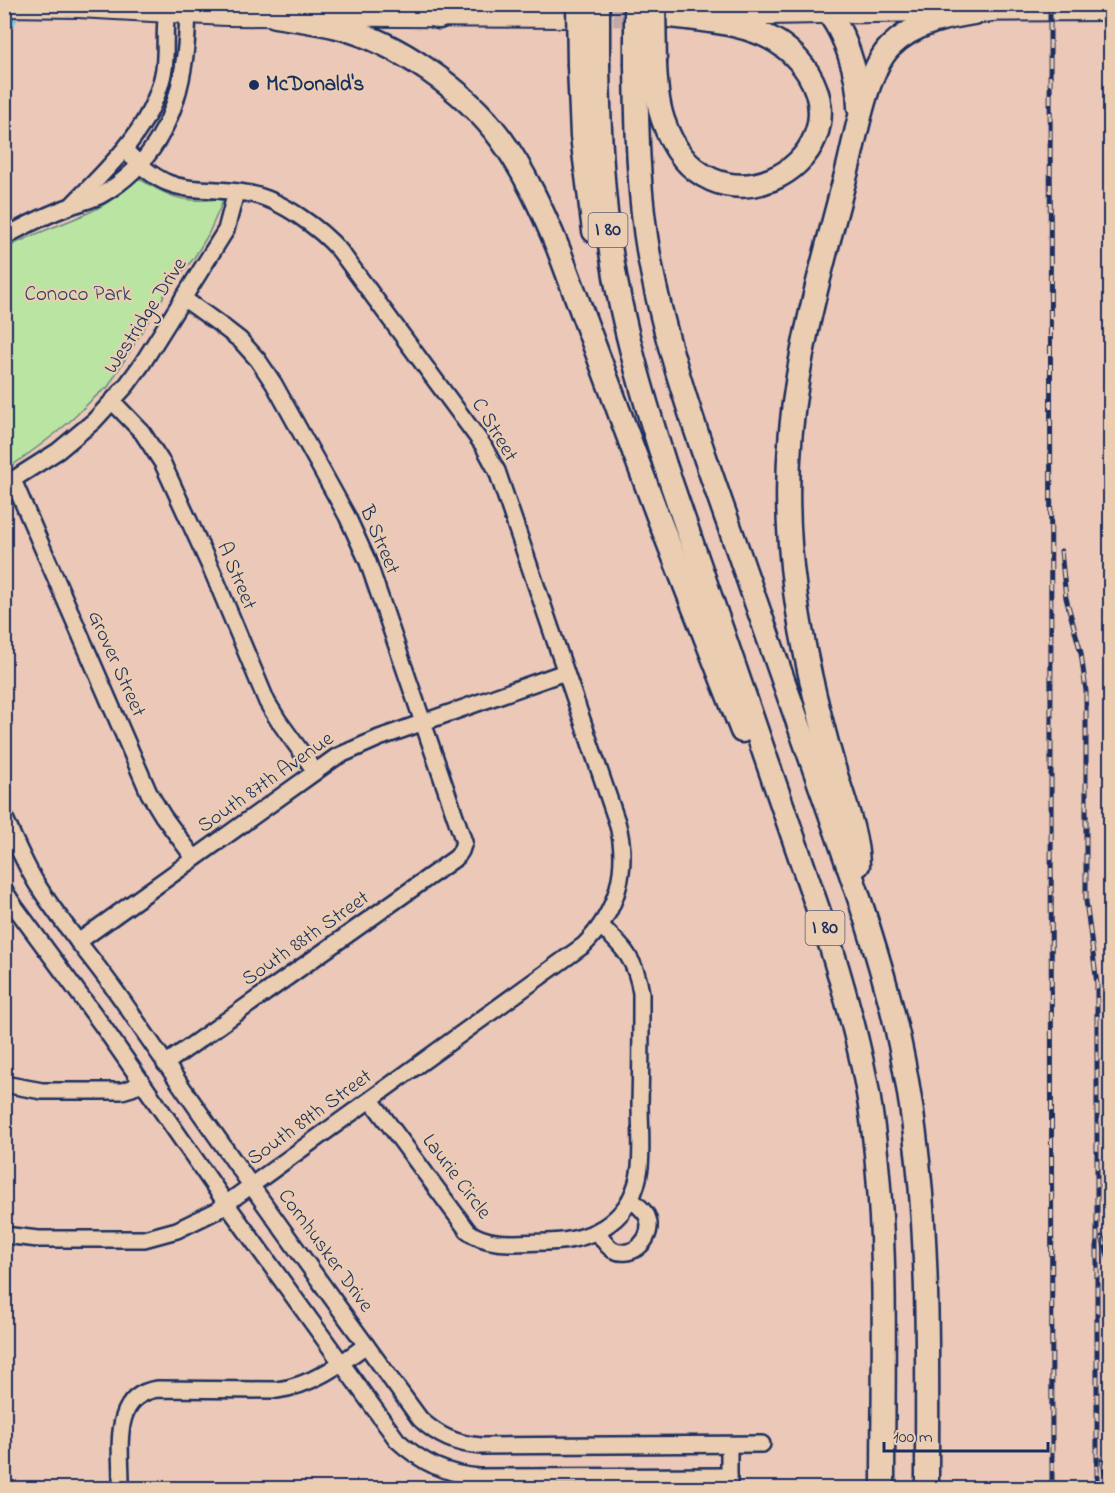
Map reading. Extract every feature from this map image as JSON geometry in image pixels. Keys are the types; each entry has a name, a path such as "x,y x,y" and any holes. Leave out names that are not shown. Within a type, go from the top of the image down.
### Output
{"highway":[{"path":"415,4 426,13 439,17"},
{"name":"I 80","path":"598,4 588,66 601,146 610,244 625,322 642,390 665,465 818,907 849,1007 870,1105 879,1184 883,1273 883,1488"},
{"name":"I 80","path":"636,4 645,65 640,188 649,256 665,326 705,457 859,899 889,998 901,1049 915,1135 924,1220 927,1488"},
{"path":"824,9 838,30 855,73 859,104 854,141"},
{"path":"859,899 857,847 820,716 799,622 790,555 788,491 791,433 803,350 854,141 876,67 889,48 909,32 930,22 992,10"},
{"path":"573,11 588,66"},
{"path":"663,12 746,28 780,43 792,53 813,81 818,96 819,113 812,143 803,158 777,179 736,186 709,178 687,162 670,136 645,65 663,12"},
{"path":"275,16 339,28 389,48 415,62 437,77 479,114 500,137 519,168 544,214 558,248 659,519 849,1007"}],"main road":[{"path":"4,6 187,8 275,16 439,17 573,11"},
{"path":"663,12 824,9 1110,10"}],"street":[{"path":"71,206 125,150 145,122 160,87 164,67 167,8"},
{"path":"4,237 71,206 100,196 139,165 154,147 166,128 182,76 187,8"},
{"name":"C Street","path":"125,150 155,177 176,187 254,194 285,208 312,225 333,243 483,445 496,471 617,822 622,863 619,886 607,918 601,926"},
{"name":"Westridge Drive","path":"9,482 58,451 94,421 142,364 225,230 236,192"},
{"name":"B Street","path":"183,298 240,340 258,360 274,384 360,542 464,842"},
{"name":"A Street","path":"112,402 142,432 163,464 267,702 315,771"},
{"name":"Grover Street","path":"9,482 149,793 194,858"},
{"name":"South 87th Avenue","path":"78,942 315,771 357,746 565,672"},
{"name":"Cornhusker Drive","path":"4,816 27,867 41,890 127,1007 165,1064 366,1345 420,1419 435,1432 457,1442 481,1446 762,1444"},
{"name":"South 88th Street","path":"165,1064 457,857 462,851 464,842"},
{"path":"4,890 102,1025 226,1204 397,1440 418,1458 448,1472 479,1478 729,1482 729,1445"},
{"name":"South 89th Street","path":"4,1235 38,1239 144,1239 188,1226 226,1204 371,1100 584,945 601,926"},
{"name":"Laurie Circle","path":"371,1100 468,1231 476,1237 492,1242 555,1242 577,1239 598,1232 614,1220 631,1199 638,1176 641,993 633,962 623,948 601,926"},
{"path":"4,1084 42,1091 122,1091 140,1082"},
{"path":"598,1232 613,1250 622,1252 638,1247 644,1242 649,1225 647,1216 631,1199"},
{"path":"121,1488 123,1415 130,1402 144,1392 158,1389 277,1390 292,1388 312,1381 366,1345"}],"green space":[{"name":"Conoco Park","path":"138,178 176,197 223,201 208,235 194,258 168,289 108,387 61,429 5,471 5,249 99,208"}],"waterway":[{"path":"4,23 14,4"}],"tunnel":[{"path":"583,17 649,16"}],"railway":[{"path":"1050,4 1052,1488"},
{"path":"1061,551 1066,598 1081,653 1086,691 1086,901 1097,984 1097,1488"},
{"path":"1102,1237 1110,1262"},
{"path":"1102,1460 1110,1488"}],"place":[{"name":"McDonald's","path":"254,85"}]}
